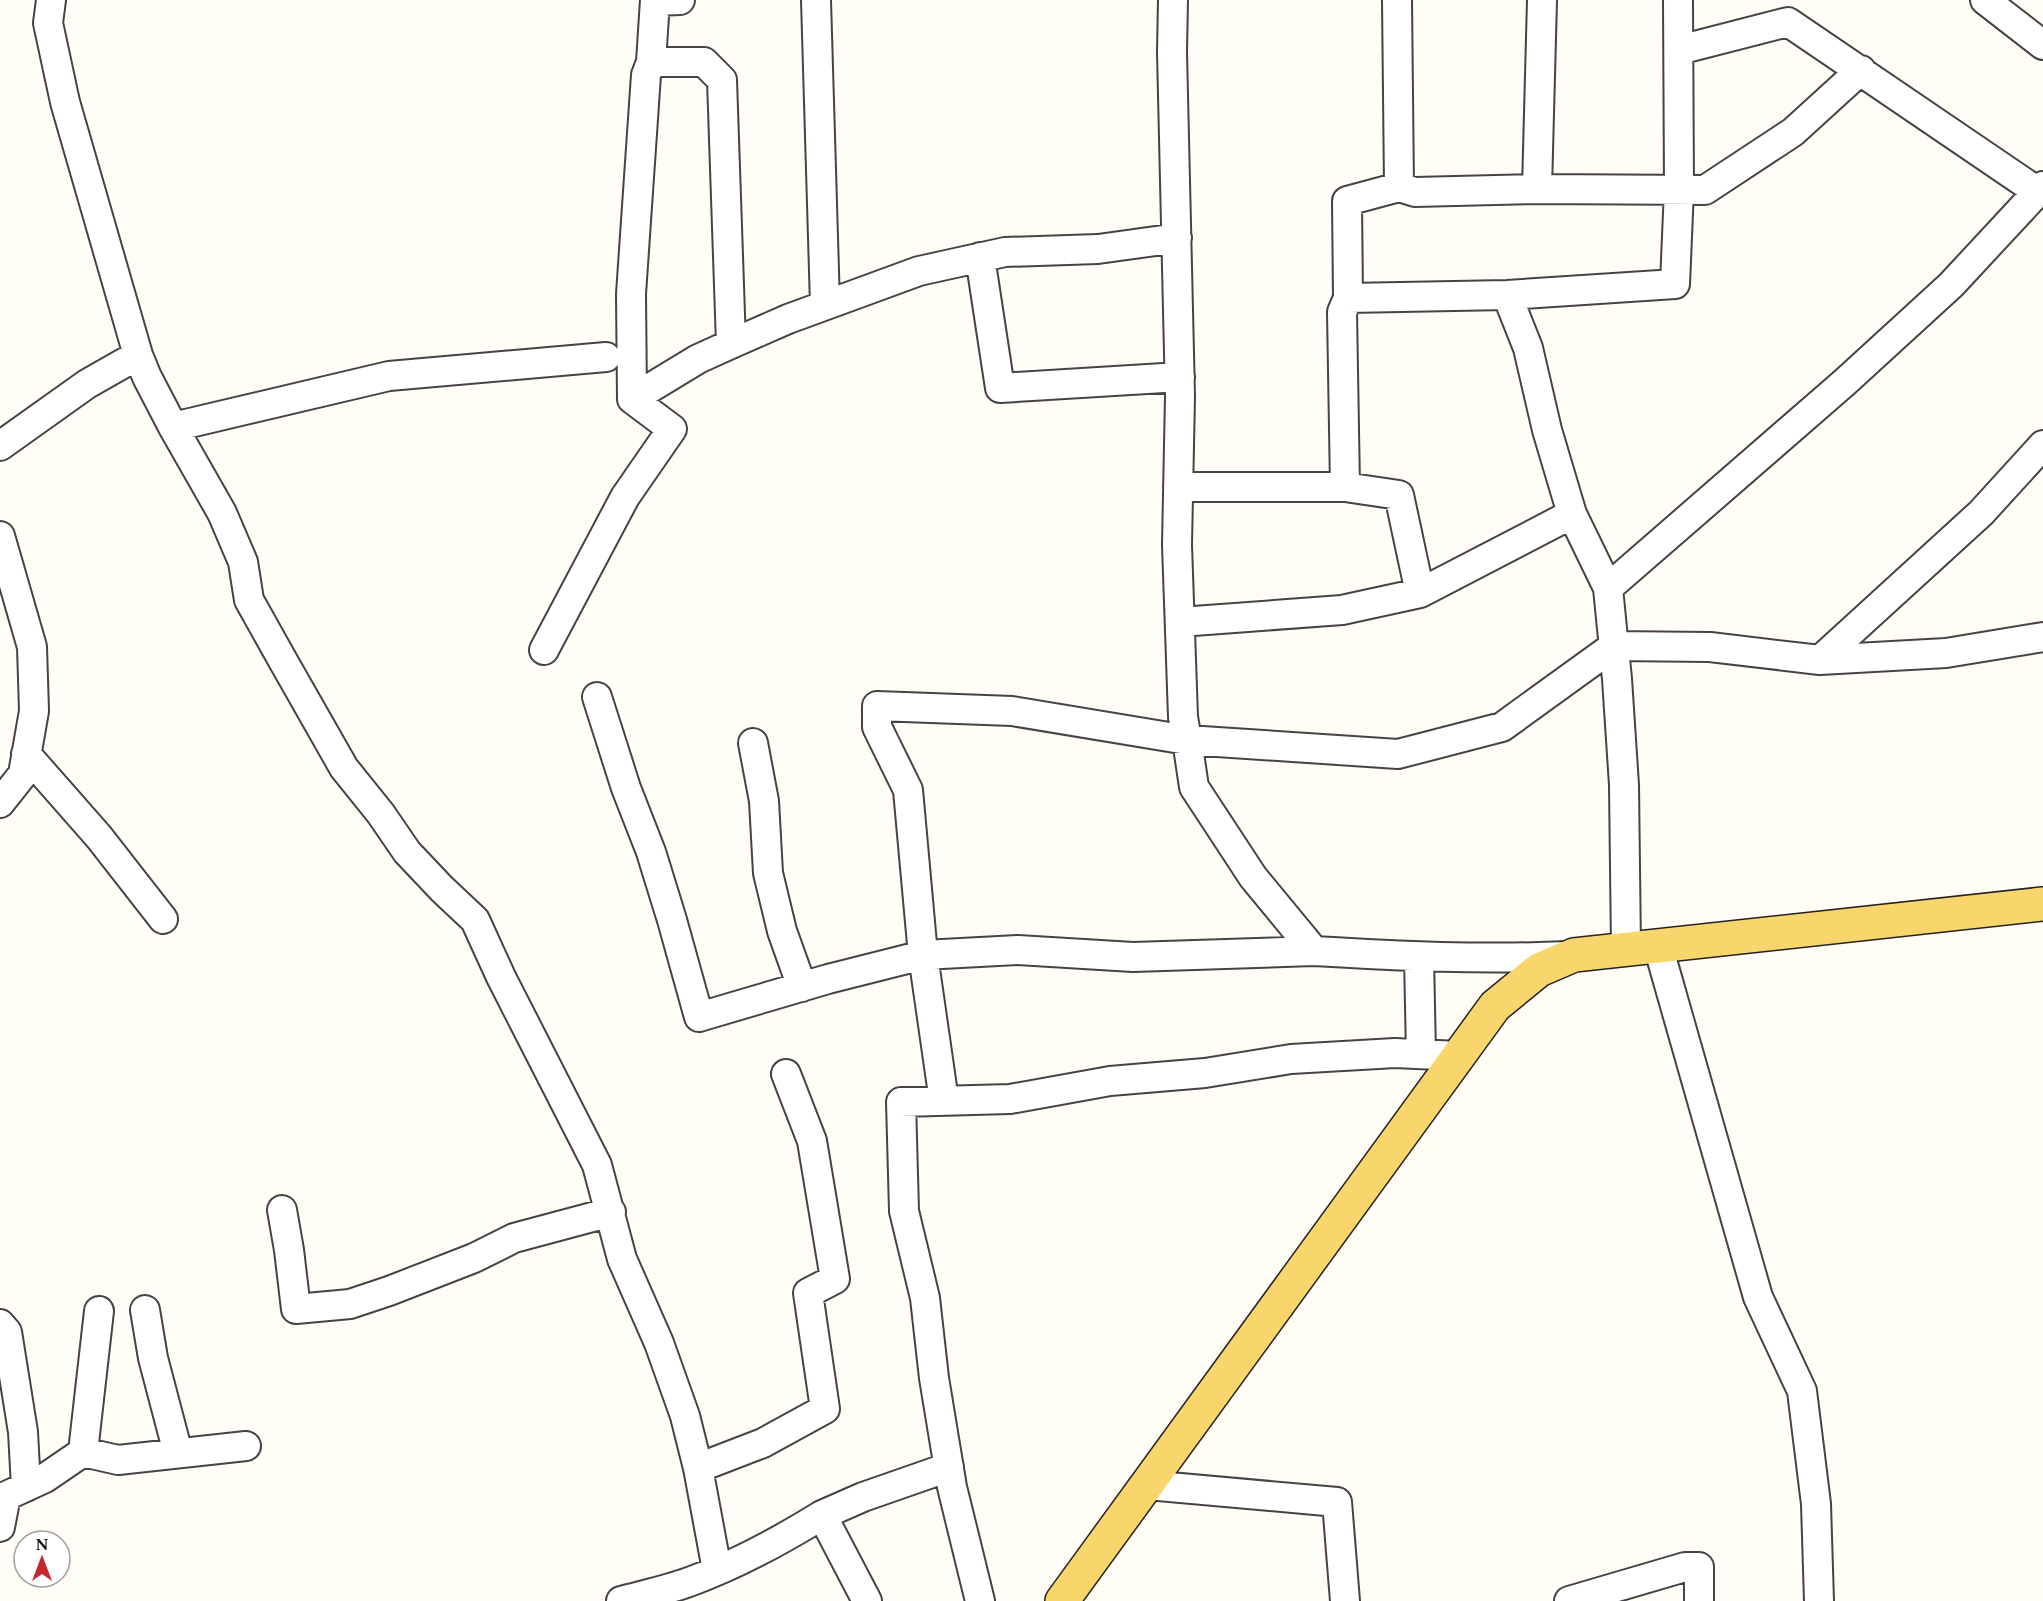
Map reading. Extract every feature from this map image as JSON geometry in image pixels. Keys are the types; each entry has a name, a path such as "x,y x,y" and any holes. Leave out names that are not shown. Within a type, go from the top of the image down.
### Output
{"main road":[{"path":"1062,1601 1495,1006 1539,970 1574,955 2043,904"}],"street":[{"path":"51,0 48,23 65,102 138,355 172,427 222,513 243,562 249,600 344,768 381,814 407,852 475,920 597,1165 622,1259 659,1343 685,1416 698,1468 717,1570"},
{"path":"632,399 631,294 646,75 651,62 664,0"},
{"path":"816,0 825,305"},
{"path":"1173,0 1172,52 1180,376 1177,545 1183,717 1194,787 1253,878 1314,951"},
{"path":"1397,0 1399,187"},
{"path":"1537,189 1542,0"},
{"path":"1348,298 1507,295 1674,284 1679,189 1678,0"},
{"path":"1985,0 2043,45"},
{"path":"1608,588 1845,382 1943,292 2040,189 1788,21 1679,50"},
{"path":"651,62 704,62 722,80 731,344"},
{"path":"1345,487 1342,312 1348,298 1347,201 1399,187 1415,192 1537,189 1705,190 1793,132 1861,70"},
{"path":"632,399 698,359 731,344 788,319 919,271 1005,252 1098,249 1177,238"},
{"path":"980,257 999,388 1180,376"},
{"path":"1507,295 1528,348 1547,430 1572,514 1608,588 1624,785 1626,950"},
{"path":"0,446 87,384 138,355"},
{"path":"172,427 389,376 606,357"},
{"path":"544,650 626,497 672,429 632,399"},
{"path":"1820,660 1980,513 2042,447"},
{"path":"1178,487 1345,487 1399,495 1420,593"},
{"path":"1180,621 1342,610 1420,593 1572,514"},
{"path":"0,536 32,647 34,711 23,774 0,803"},
{"path":"944,1101 923,955 908,790 877,727 877,706 1012,711 1187,740 1398,754 1502,727 1614,646 1710,647 1820,660 1946,653 2043,637"},
{"path":"597,697 626,788 651,852 699,1017 923,955 1018,950 1133,957 1314,951 1507,959 1574,955"},
{"path":"753,743 764,801 768,873 783,931 802,987"},
{"path":"26,754 99,837 163,920"},
{"path":"1658,946 1758,1297 1802,1392 1816,1504 1819,1601"},
{"path":"1419,957 1420,1054"},
{"path":"980,1601 949,1467 934,1378 925,1298 904,1210 901,1102 1010,1099 1110,1082 1205,1072 1291,1059 1395,1053 1459,1056"},
{"path":"698,1468 763,1443 825,1409 808,1293 835,1279 812,1141 786,1074"},
{"path":"282,1210 296,1309 350,1304 463,1262 514,1238 611,1212"},
{"path":"145,1310 153,1358 178,1453"},
{"path":"83,1452 99,1311"},
{"path":"0,1324 7,1332 23,1432 26,1487"},
{"path":"0,1527 6,1496 45,1478 83,1452 118,1460 246,1446"},
{"path":"621,1601 688,1582 772,1546 822,1515 863,1497 949,1467"},
{"path":"1147,1485 1337,1502 1345,1601"},
{"path":"822,1515 867,1601"},
{"path":"1569,1601 1684,1567 1699,1567 1699,1601"}]}
